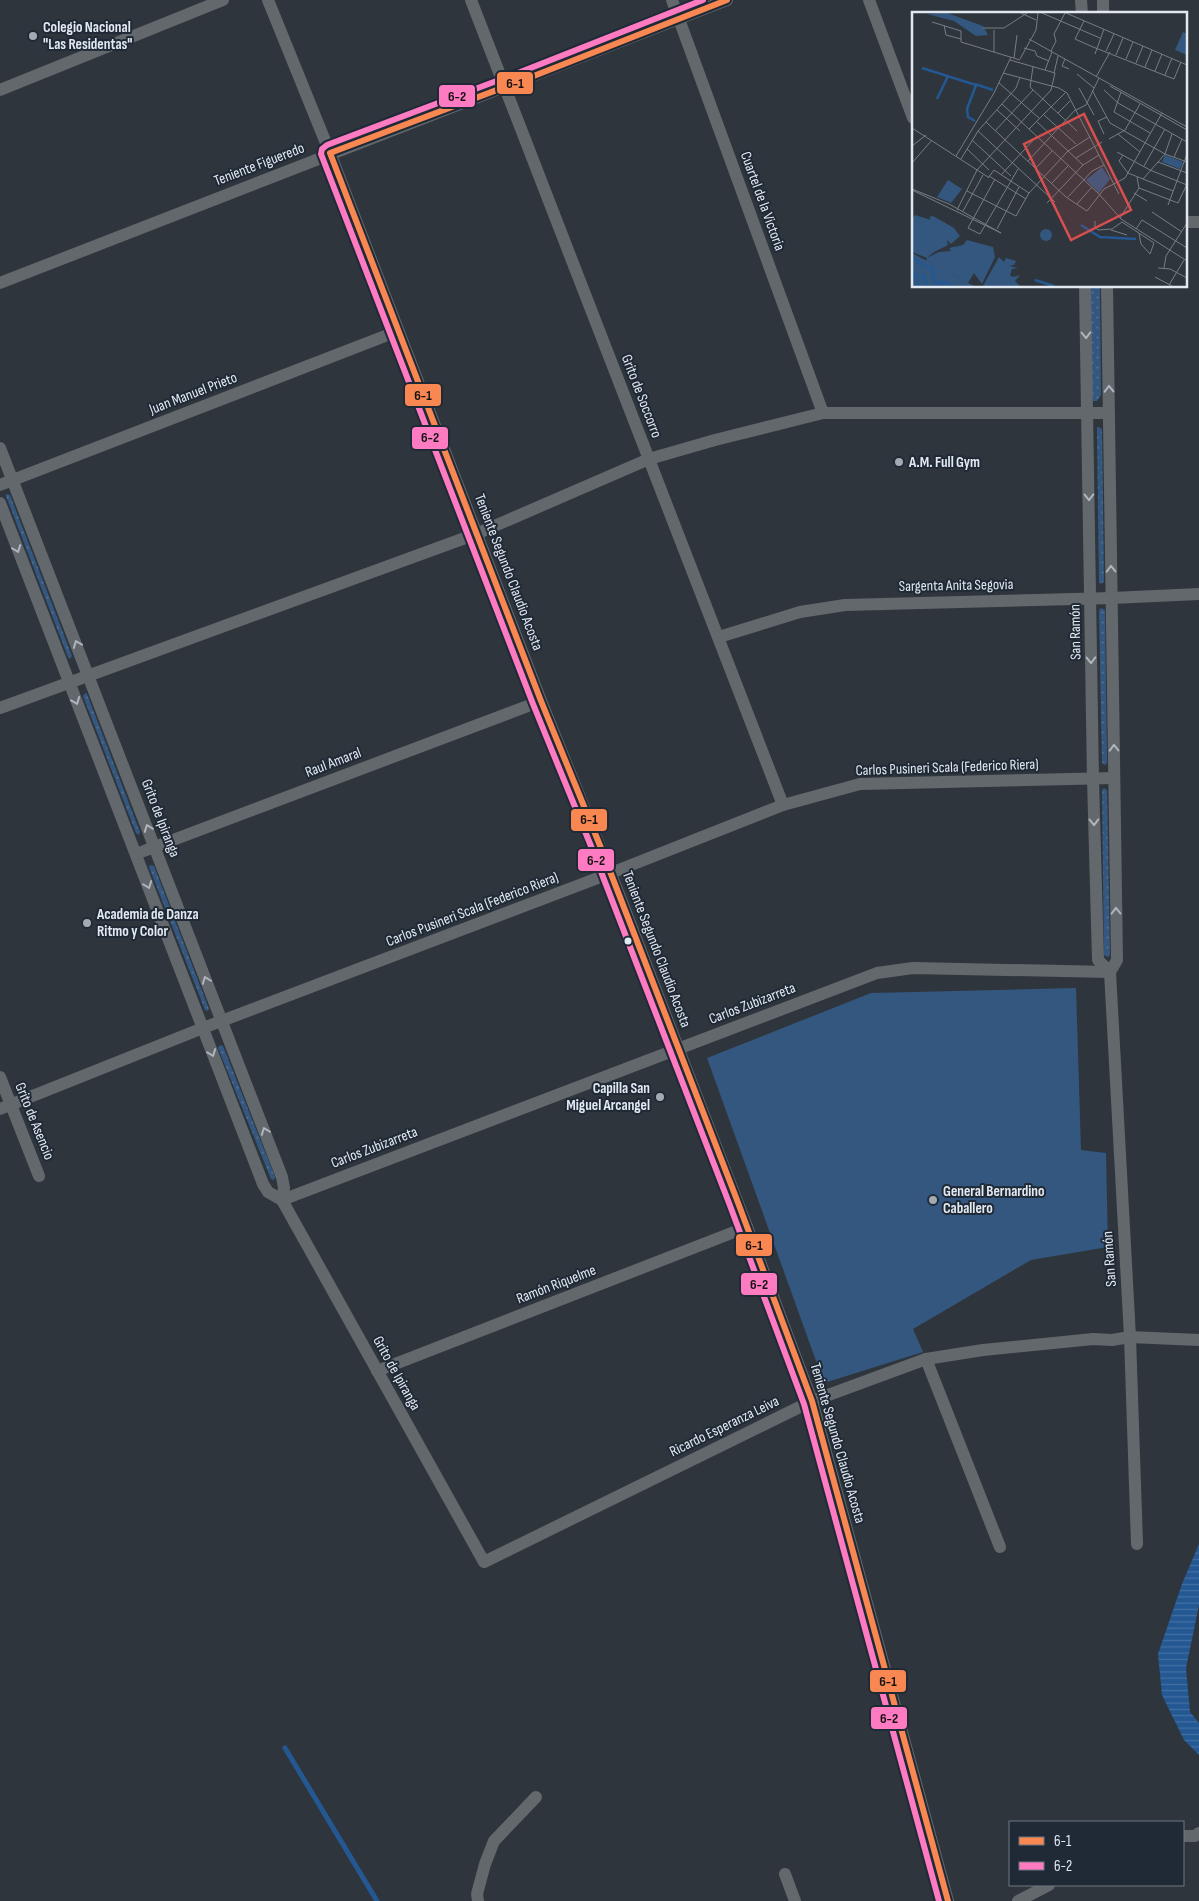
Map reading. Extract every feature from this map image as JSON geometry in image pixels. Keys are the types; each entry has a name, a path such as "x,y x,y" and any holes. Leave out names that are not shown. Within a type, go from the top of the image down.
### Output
{"street":[{"path":"0,90 223,0"},
{"name":"Teniente Segundo Claudio Acosta","path":"268,0 330,153 476,534 610,873 812,1400 948,1901"},
{"name":"Grito de Soccorro","path":"471,0 783,805"},
{"name":"Cuartel de la Victoria","path":"672,0 823,413"},
{"name":"Teniente Figueredo","path":"0,283 727,0"},
{"path":"869,0 912,115"},
{"path":"1186,222 1199,222"},
{"name":"San Ramón","path":"1086,288 1093,779 1098,960 1110,972"},
{"name":"San Ramón","path":"1107,288 1117,960 1110,972 1130,1337 1138,1544"},
{"name":"Juan Manuel Prieto","path":"0,485 398,331"},
{"path":"0,708 476,534 649,459 823,413 1109,413"},
{"name":"Grito de Ipiranga","path":"0,448 90,676 282,1177 284,1188 282,1200"},
{"name":"Grito de Ipiranga","path":"0,504 263,1184 268,1192 282,1200 484,1562"},
{"name":"Sargenta Anita Segovia","path":"719,637 800,612 845,605 1199,594"},
{"name":"Raul Amaral","path":"136,854 541,701"},
{"name":"Carlos Pusineri Scala (Federico Riera)","path":"5,1107 203,1028 783,805 860,784 1114,778"},
{"name":"Carlos Zubizarreta","path":"282,1200 877,973 913,968 1110,972"},
{"name":"Grito de Asencio","path":"0,1077 5,1107 39,1176"},
{"name":"Ramón Riquelme","path":"377,1372 747,1227"},
{"name":"Ricardo Esperanza Leiva","path":"484,1562 812,1400 926,1359 1044,1343 1093,1339 1112,1340 1130,1337 1199,1340"},
{"path":"926,1359 1000,1547"},
{"path":"478,1901 477,1894 494,1841 536,1797"},
{"path":"1184,1836 1195,1836 1199,1833"},
{"path":"785,1874 795,1901"},
{"path":"1018,1901 1047,1886"}],"shaded area":[{"path":"1090,288 1100,288 1101,395 1097,401 1093,401 1091,398"},
{"path":"1098,427 1102,429 1104,582 1100,584 1097,429"},
{"path":"6,494 10,495 72,656 70,659 68,657"},
{"path":"1101,608 1105,610 1107,763 1105,765 1102,763 1099,610"},
{"path":"85,693 140,832 139,835 136,833 83,696"},
{"path":"1104,788 1107,790 1110,955 1108,957 1104,955 1102,790"},
{"path":"150,865 154,866 209,1009 207,1011 149,867"},
{"name":"General Bernardino Caballero","path":"1076,988 1081,1150 1106,1153 1108,1247 1031,1260 913,1329 923,1352 824,1383 707,1058 871,993"},
{"path":"220,1045 223,1046 275,1177 274,1180 271,1179 218,1048"},
{"path":"1199,1544 1199,1605 1186,1668 1190,1712 1199,1723 1199,1755 1184,1740 1162,1695 1158,1654 1182,1584"}],"waterway":[{"path":"285,1748 377,1901"}],"transit line":[{"name":"6-2","path":"703,0 327,145 322,149 321,154 533,704 593,851 729,1203 804,1404 939,1901"},
{"name":"6-1","path":"727,0 330,153 541,701 601,848 737,1200 812,1401 948,1901"}],"place":[{"name":"Colegio Nacional \"Las Residentas\"","path":"33,36"},
{"name":"A.M. Full Gym","path":"899,462"},
{"name":"Academia de Danza Ritmo y Color","path":"87,923"},
{"name":"Capilla San Miguel Arcangel","path":"660,1097"},
{"name":"General Bernardino Caballero","path":"933,1200"}]}
